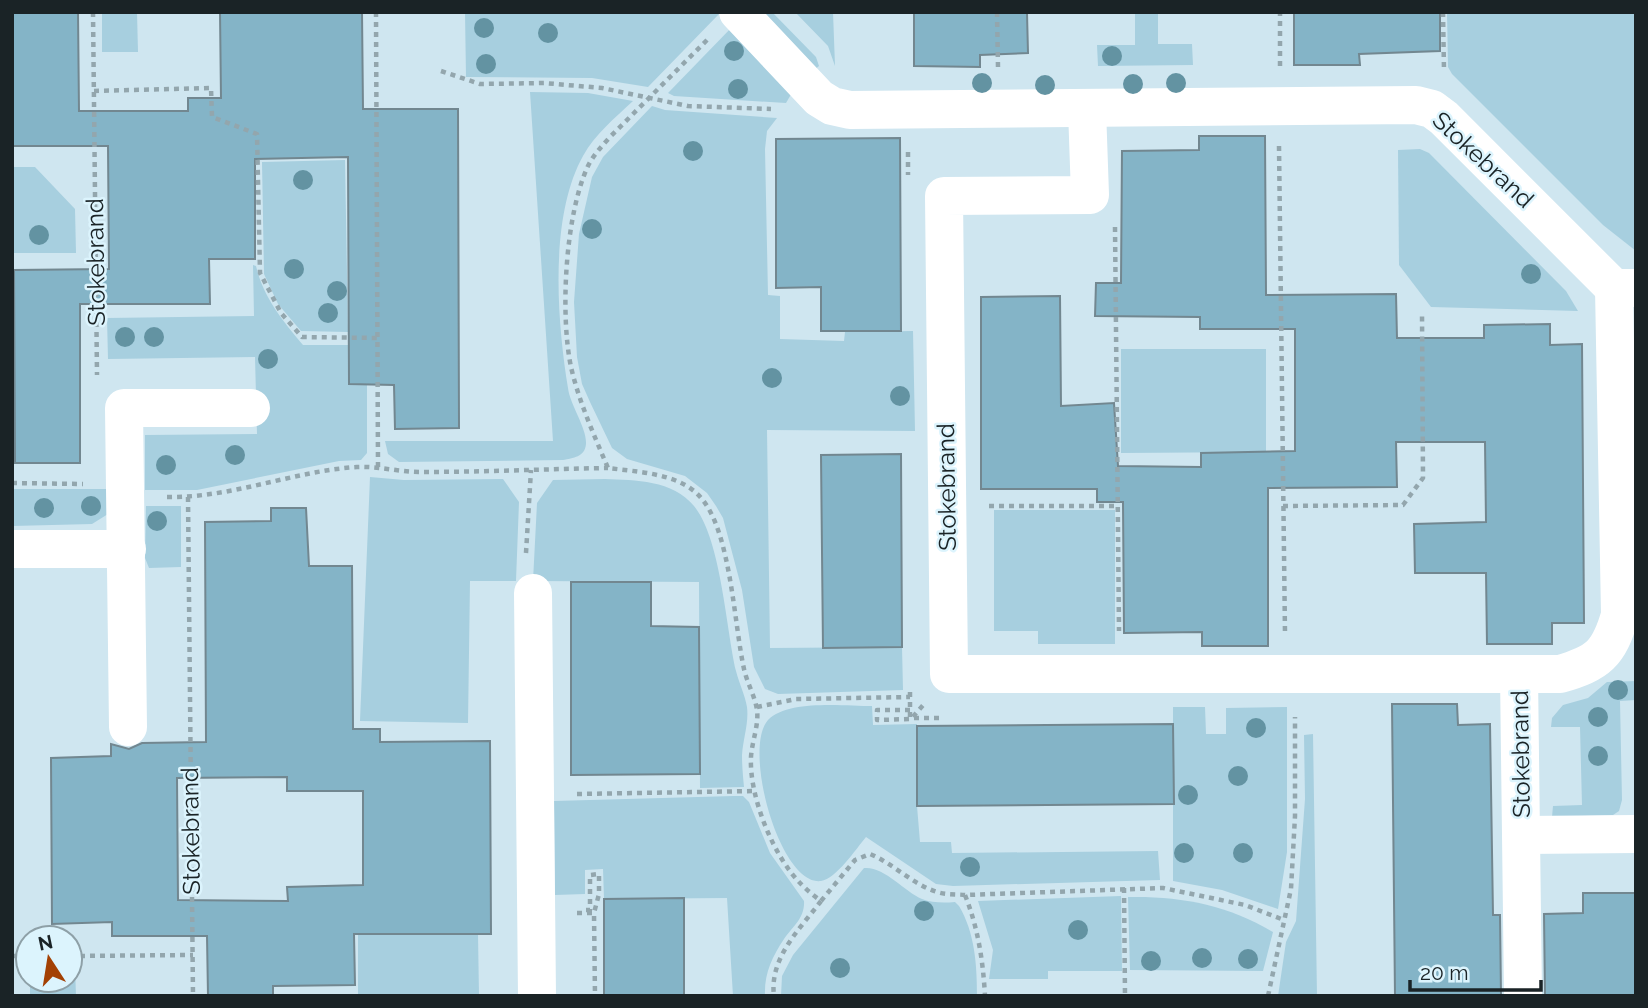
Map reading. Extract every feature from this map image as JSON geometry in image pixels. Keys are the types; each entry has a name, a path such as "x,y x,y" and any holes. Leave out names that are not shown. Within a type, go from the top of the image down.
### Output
{"street":[{"name":"Stokebrand","path":"727,22 819,98 832,106 850,110 1087,109 1279,90 1432,109 1625,288 1620,615 1614,638 1602,656 1584,667 1560,674 949,674 944,196 1090,195"},
{"path":"1087,109 1090,195"},
{"path":"128,727 127,549 117,488 124,408 251,408"},
{"path":"12,549 127,549"},
{"path":"533,593 537,996"},
{"name":"Stokebrand","path":"1520,674 1523,996"},
{"name":"Stokebrand","path":"1522,835 1636,834"}],"path":[{"name":"Stokebrand","path":"93,12 97,389"},
{"path":"376,12 378,467"},
{"path":"997,12 998,74"},
{"path":"1268,996 1291,889 1294,828 1283,506 1280,12"},
{"path":"1443,12 1444,77"},
{"path":"608,468 580,399 571,366 566,302 572,225 588,167 597,150 727,22"},
{"path":"441,71 480,84 544,83 602,88 688,106 789,110 819,98"},
{"path":"94,91 211,88 212,117 257,134 260,273 281,313 302,337 377,338"},
{"path":"1090,195 1114,216 1120,674"},
{"path":"1283,506 1403,505 1423,478 1422,313"},
{"path":"12,484 117,488 188,497 227,493 327,471 378,467 418,472 608,468 656,474 682,484 702,498 715,521 732,590 744,670 757,707 751,758 760,811 779,854 800,884 821,901"},
{"path":"531,470 524,581 533,593"},
{"name":"Stokebrand","path":"188,497 193,996"},
{"path":"947,505 1118,506"},
{"path":"757,707 796,699 910,697"},
{"path":"897,720 877,720 877,710 910,710"},
{"path":"534,794 755,792"},
{"path":"774,996 774,976 785,948 855,860 870,854 888,861 919,885 939,893 965,895 1163,888 1245,905 1284,920"},
{"path":"590,895 590,874 599,874 599,894 594,913"},
{"path":"1124,888 1125,996"},
{"path":"965,895 980,943 985,996"},
{"path":"84,956 193,955"}],"shaded area":[{"path":"102,12 137,12 138,52 102,52"},
{"path":"465,12 719,14 648,87 592,78 466,77"},
{"path":"757,12 772,12 816,57 819,66 813,71"},
{"path":"795,12 833,12 835,66 828,46"},
{"path":"1135,12 1158,12 1158,44 1192,44 1193,65 1098,66 1097,45 1135,45"},
{"path":"1447,12 1636,12 1636,251 1603,225 1452,74 1448,67"},
{"path":"733,26 793,91 786,103 674,96 668,93"},
{"path":"530,92 588,93 633,101 599,133 583,156 572,181 560,239 559,301 564,361 569,395 586,438 585,448 578,456 563,460 399,462 388,454 385,441 553,441"},
{"path":"652,106 665,110 777,118 767,131 765,149 768,295 780,296 780,339 844,341 845,332 913,331 915,431 767,430 770,648 902,647 903,690 778,694 765,689 754,667 742,590 723,518 716,506 707,493 685,476 627,459 612,448 582,384 577,357 574,302 579,234 592,177 603,157"},
{"path":"1420,149 1429,153 1566,291 1578,311 1431,307 1399,265 1398,150"},
{"path":"345,160 348,332 301,331 278,304 264,274 262,162"},
{"path":"12,167 35,167 75,209 76,253 12,253"},
{"path":"253,265 256,266 263,288 275,308 303,345 349,345 349,384 367,385 367,453 361,460 339,461 197,490 145,490 145,435 257,434 255,357 108,359 107,318 254,316"},
{"path":"1121,349 1266,349 1266,452 1121,453"},
{"path":"370,477 404,480 503,479 519,502 516,581 470,581 468,723 360,721"},
{"path":"553,480 641,481 665,486 685,497 703,521 717,561 736,671 747,707 742,755 744,787 700,788 699,582 533,581 537,503"},
{"path":"12,489 114,489 108,514 92,524 12,526"},
{"path":"146,506 181,506 181,567 149,568 145,558"},
{"path":"994,510 1115,510 1115,644 1038,644 1038,631 994,631"},
{"path":"1636,681 1636,700 1620,701 1622,800 1619,811 1613,815 1552,817 1553,806 1582,805 1580,727 1551,727 1552,718 1563,705 1588,698 1607,682"},
{"path":"817,705 872,706 873,725 917,724 920,842 951,842 952,853 1158,851 1160,880 953,886 936,884 866,837 845,863 827,879 821,881 806,877 792,862 779,840 769,813 760,758 761,735 768,720 789,709"},
{"path":"1173,707 1205,707 1206,734 1226,734 1226,708 1287,707 1287,852 1278,909 1222,890 1173,881"},
{"path":"1313,734 1317,996 1278,996 1286,942 1296,921 1305,799 1304,735"},
{"path":"743,796 749,802 770,853 804,901 800,917 770,966 765,996 733,996 727,898 604,899 603,869 585,870 585,894 555,895 554,801"},
{"path":"864,868 879,871 922,899 955,902 959,906 969,927 974,950 977,996 781,996 782,976 793,955"},
{"path":"1121,896 1122,971 1048,971 1048,979 989,979 993,950 978,901"},
{"path":"1128,897 1167,898 1204,904 1239,915 1273,932 1263,971 1130,970"},
{"path":"478,934 479,996 358,996 358,935"},
{"path":"76,994 76,996 30,996"}],"building":[{"path":"13,12 78,12 79,111 188,111 188,98 221,98 220,12 362,12 363,109 458,109 459,428 395,429 394,385 349,384 348,157 255,159 255,259 209,259 210,304 80,304 80,463 15,463 14,270 109,269 108,146 13,146"},
{"path":"914,12 1027,13 1028,53 980,55 980,67 914,66"},
{"path":"1294,12 1440,12 1440,51 1359,54 1360,65 1294,65"},
{"path":"1199,136 1265,136 1266,295 1396,294 1397,338 1484,338 1484,325 1550,324 1550,345 1582,344 1584,623 1552,623 1552,644 1487,644 1486,573 1415,573 1414,524 1486,522 1485,442 1396,442 1397,487 1268,488 1268,646 1202,646 1202,632 1124,633 1123,502 1097,502 1097,489 981,489 981,297 1060,296 1061,406 1114,403 1118,466 1201,467 1201,453 1295,451 1295,329 1200,329 1200,317 1095,316 1096,283 1121,283 1122,151 1199,150"},
{"path":"900,138 901,331 821,331 821,287 776,288 776,139"},
{"path":"901,454 902,647 823,648 821,455"},
{"path":"271,508 306,508 309,566 352,566 353,729 380,729 380,742 490,741 491,934 354,934 355,985 273,986 273,996 208,996 207,936 112,936 112,922 52,924 51,758 111,756 111,744 129,749 142,743 206,742 205,522 271,521","holes":["287,777 287,791 363,791 363,885 287,887 288,901 178,900 177,778"]},
{"path":"571,582 651,582 651,626 699,627 700,774 571,775"},
{"path":"1392,704 1457,704 1458,725 1490,724 1493,915 1500,915 1501,996 1395,996"},
{"path":"1173,724 1174,804 917,806 917,726"},
{"path":"1583,893 1636,893 1636,996 1545,996 1544,914 1583,913"},
{"path":"684,898 684,996 604,996 604,899"}]}
